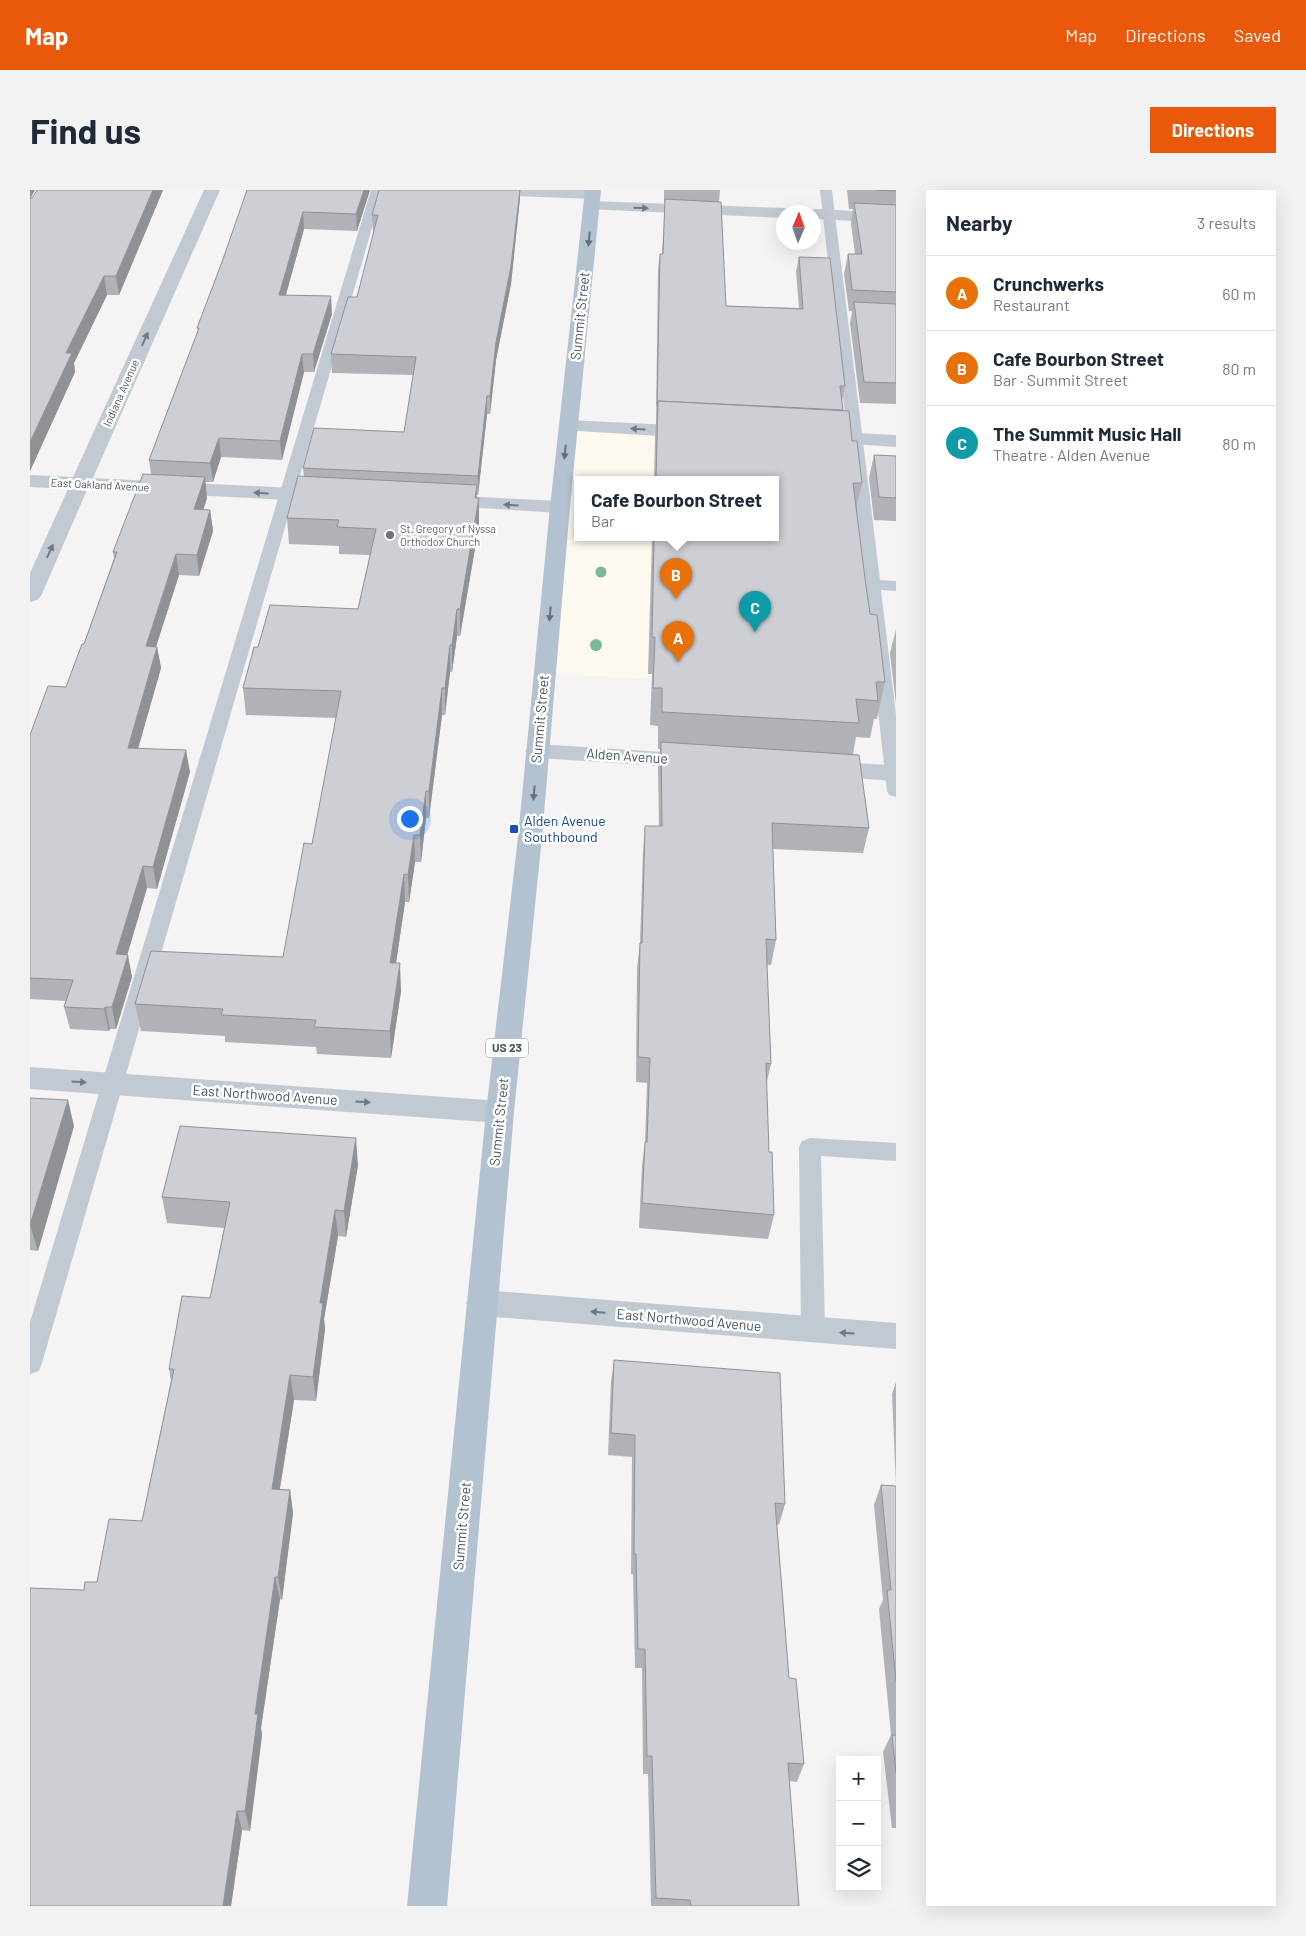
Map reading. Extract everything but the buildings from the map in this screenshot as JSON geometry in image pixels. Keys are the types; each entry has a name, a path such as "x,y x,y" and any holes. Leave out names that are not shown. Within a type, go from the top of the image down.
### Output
{"main road":[{"name":"Summit Street","path":"427,1906 500,1112 568,426 593,197"}],"street":[{"name":"Indiana Avenue","path":"30,596 212,190"},
{"path":"487,190 776,212"},
{"path":"821,215 896,218"},
{"path":"568,426 714,433"},
{"path":"800,437 896,441"},
{"name":"East Oakland Avenue","path":"30,481 345,497"},
{"path":"423,500 560,507"},
{"name":"Alden Avenue","path":"537,751 715,762"},
{"path":"804,767 895,779"},
{"name":"East Northwood Avenue","path":"30,1078 500,1112"},
{"name":"East Northwood Avenue","path":"482,1303 896,1336"}],"lane":[{"path":"30,1362 377,190"},
{"path":"826,190 821,215 845,317 855,439 895,779"},
{"path":"872,585 896,586"},
{"path":"813,1330 810,1147 896,1152"}],"shaded area":[{"path":"568,426 772,435 885,693 544,673"}],"place":[{"name":"St. Gregory of Nyssa Orthodox Church","path":"390,535"},
{"name":"Cafe Bourbon Street","path":"676,599"},
{"name":"The Summit Music Hall","path":"755,632"},
{"name":"Crunchwerks","path":"678,662"},
{"name":"Alden Avenue Southbound","path":"514,829"}]}
